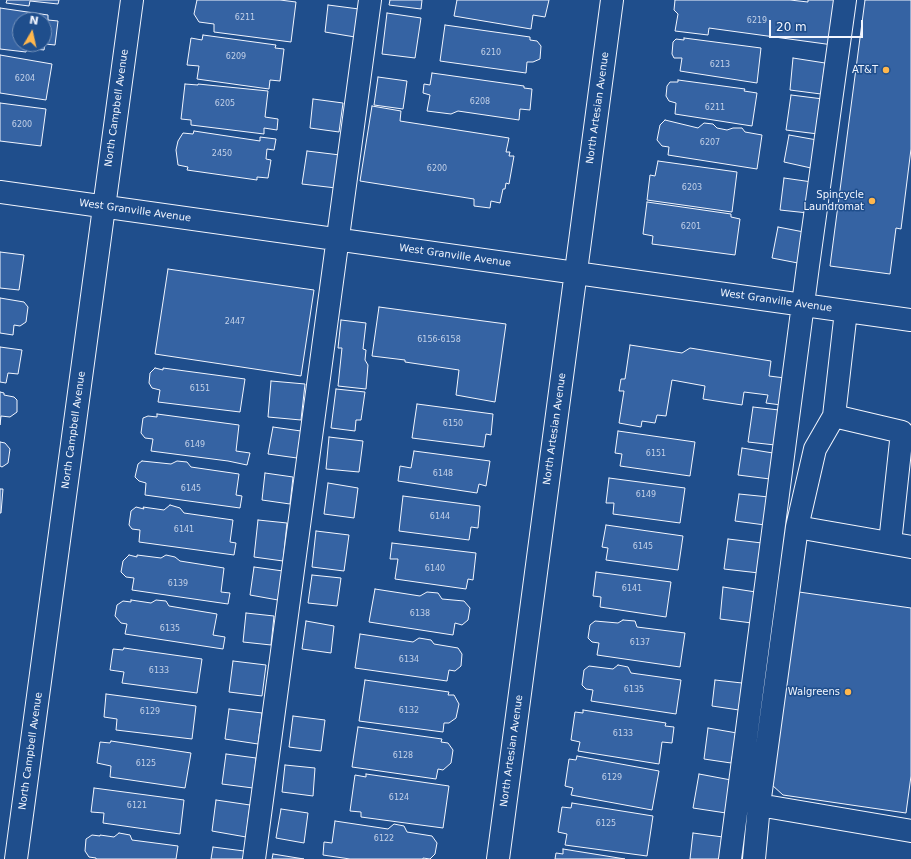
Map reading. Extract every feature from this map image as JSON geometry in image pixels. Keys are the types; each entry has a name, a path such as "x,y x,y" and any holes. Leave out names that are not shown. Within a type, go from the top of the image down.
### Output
{"street":[{"name":"North Campbell Avenue","path":"16,859 132,0"},
{"path":"254,859 370,0"},
{"name":"North Artesian Avenue","path":"498,859 612,0"},
{"path":"730,859 844,0"},
{"name":"West Granville Avenue","path":"0,192 911,320"},
{"path":"754,859 759,805 798,527 815,449 834,416 846,311"},
{"path":"798,527 901,545 902,432 834,416"},
{"path":"759,805 911,831"}],"building":[{"path":"7,0 59,0 58,4 30,1 29,6 6,3"},
{"path":"197,0 280,0 296,2 291,42 214,32 214,24 199,22 194,14"},
{"path":"390,0 422,0 421,9 389,5"},
{"path":"457,0 549,0 545,17 533,15 531,29 454,16"},
{"path":"675,0 790,0 808,2 808,0 839,0 833,45 709,28 708,35 675,31 678,14 674,10"},
{"path":"865,0 911,0 911,149 901,229 896,228 890,274 830,266"},
{"path":"328,5 359,9 355,37 325,32"},
{"path":"0,8 27,12 12,12 12,50 0,49"},
{"path":"387,13 421,18 415,58 382,54"},
{"path":"52,20 58,21 55,45 52,45"},
{"path":"445,25 530,37 530,40 537,41 541,46 540,59 533,62 527,62 526,73 440,61"},
{"path":"203,35 276,45 275,48 284,49 280,81 270,80 269,89 197,79 199,66 187,65 191,38 202,40"},
{"path":"684,38 761,48 757,83 680,71 682,58 674,58 672,54 673,42 676,39 684,40"},
{"path":"0,55 52,64 46,100 0,93"},
{"path":"793,58 825,63 821,94 790,90"},
{"path":"432,73 524,86 524,88 532,89 530,110 520,109 519,120 458,111 451,114 427,111 430,95 423,93 424,84 430,85"},
{"path":"378,77 407,81 403,109 374,105"},
{"path":"678,80 745,89 744,91 757,93 752,126 675,114 676,103 669,101 666,96 667,86 670,82 678,82"},
{"path":"185,84 268,91 265,117 278,119 277,130 264,128 264,134 191,125 191,120 181,119"},
{"path":"791,95 823,99 818,134 786,130"},
{"path":"313,99 343,103 339,132 310,128"},
{"path":"0,103 46,109 41,146 0,141"},
{"path":"372,106 401,111 400,121 509,138 506,152 510,152 509,156 514,156 509,184 506,183 505,189 503,189 500,203 491,201 490,208 474,206 474,199 360,181"},
{"path":"665,120 698,128 704,123 713,124 717,128 727,130 742,128 745,132 762,135 757,169 668,155 669,147 662,146 657,140 660,125"},
{"path":"194,131 260,141 260,137 276,139 274,150 267,149 266,159 271,160 268,178 257,177 257,180 187,170 188,167 178,165 176,150 178,141 183,133 193,134"},
{"path":"789,135 817,140 811,168 784,162"},
{"path":"307,151 340,155 336,188 302,184"},
{"path":"658,161 737,172 732,212 647,200 650,175 655,176"},
{"path":"784,178 812,182 808,213 780,210"},
{"path":"647,202 731,214 731,217 740,219 735,255 652,244 653,236 643,234"},
{"path":"778,227 809,233 803,264 772,258"},
{"path":"0,252 24,255 19,290 0,288"},
{"path":"168,269 314,290 301,376 155,354"},
{"path":"0,298 24,302 28,307 26,322 20,326 14,325 13,335 0,333"},
{"path":"379,307 506,324 495,402 456,395 459,370 405,362 405,360 372,356"},
{"path":"341,320 366,323 363,349 366,350 365,360 368,365 366,389 338,386 342,348 338,348"},
{"path":"630,345 682,353 690,348 771,361 769,376 785,378 781,405 766,403 768,395 744,392 742,405 703,399 705,386 672,380 666,416 657,415 655,423 642,421 641,427 619,423 624,391 619,391 621,379 625,379"},
{"path":"0,347 22,350 18,374 8,373 6,383 0,382"},
{"path":"155,368 245,379 240,412 158,402 160,390 152,388 149,383 150,373"},
{"path":"271,381 305,384 301,420 268,417"},
{"path":"336,389 365,392 361,420 356,420 355,431 331,428"},
{"path":"0,392 4,393 4,395 14,397 17,400 17,412 10,417 1,416 0,425"},
{"path":"417,404 493,414 491,435 486,434 484,447 412,438"},
{"path":"753,407 779,410 775,445 748,442"},
{"path":"157,414 239,425 236,451 250,453 247,465 228,461 151,451 153,439 145,438 141,433 143,418 148,416 157,417"},
{"path":"273,427 301,431 297,458 268,454"},
{"path":"618,431 695,442 690,476 620,466 622,454 615,453"},
{"path":"329,437 363,441 359,472 326,469"},
{"path":"0,442 5,443 10,449 8,463 2,467 0,466"},
{"path":"742,448 773,453 770,479 738,475"},
{"path":"414,451 490,461 486,486 479,484 477,493 398,481 400,466 411,468"},
{"path":"142,461 171,464 177,461 187,462 191,467 239,474 236,495 242,496 240,508 145,495 146,483 139,481 135,477 138,464"},
{"path":"265,473 293,477 290,504 262,500"},
{"path":"609,478 685,488 680,523 613,514 614,503 606,503"},
{"path":"328,483 358,488 354,518 324,514"},
{"path":"0,489 3,489 1,513 0,513"},
{"path":"739,494 769,497 765,525 735,521"},
{"path":"403,496 480,506 478,528 471,527 469,540 399,531"},
{"path":"170,505 180,508 184,513 233,520 230,542 236,543 234,555 139,542 140,530 132,529 129,525 131,511 136,507 164,510"},
{"path":"258,520 287,523 283,561 254,557"},
{"path":"606,525 683,536 678,570 606,560 608,548 602,547"},
{"path":"316,531 349,535 344,571 312,567"},
{"path":"728,539 762,543 759,573 724,569"},
{"path":"392,543 476,553 473,580 468,579 466,589 395,579 398,559 390,559"},
{"path":"129,555 137,557 137,555 161,558 166,555 175,557 180,561 224,568 221,592 230,593 228,604 132,590 134,578 126,577 121,572 123,561"},
{"path":"254,567 283,571 278,600 250,595"},
{"path":"596,572 671,582 666,617 600,607 601,597 593,596"},
{"path":"312,575 341,578 337,606 308,603"},
{"path":"723,587 756,592 752,623 720,619"},
{"path":"375,589 420,596 427,592 438,593 442,599 464,601 470,608 468,620 462,625 455,623 453,635 369,622"},
{"name":"Walgreens","path":"799,592 911,608 911,776 906,813 783,795 772,785"},
{"path":"131,600 151,603 156,600 166,601 169,606 217,614 213,635 225,637 223,649 125,634 127,624 121,623 115,616 117,605 123,601 131,602"},
{"path":"246,613 274,616 271,645 243,642"},
{"path":"623,620 635,621 637,627 685,633 680,667 597,655 599,643 592,642 588,638 590,625 595,621 618,623"},
{"path":"306,621 334,626 331,653 302,649"},
{"path":"360,634 413,642 419,638 431,640 434,644 458,648 462,654 461,666 455,671 449,670 447,681 355,668"},
{"path":"124,648 202,659 197,693 122,683 124,672 110,670 113,649 123,650"},
{"path":"233,661 266,665 262,696 229,692"},
{"path":"618,665 628,667 631,673 681,680 676,714 591,701 593,690 586,689 582,685 584,670 589,666 613,669"},
{"path":"365,680 449,692 448,695 454,695 459,704 456,718 449,723 444,723 443,732 359,721"},
{"path":"715,680 742,683 739,710 712,706"},
{"path":"106,694 196,706 192,739 116,730 117,719 104,717"},
{"path":"229,709 262,713 258,744 225,739"},
{"path":"583,710 666,723 665,726 674,727 672,743 662,742 659,764 578,751 580,742 571,740 575,712 583,713"},
{"path":"293,716 325,720 321,751 289,747"},
{"path":"358,727 442,739 441,742 448,743 453,750 451,763 443,770 438,769 436,779 352,767"},
{"path":"708,728 737,733 731,763 704,759"},
{"path":"111,741 191,753 185,788 110,777 111,766 97,763 100,742 110,743"},
{"path":"226,754 256,758 253,788 222,784"},
{"path":"577,756 659,771 652,810 571,795 573,788 565,786 569,759 576,760"},
{"path":"285,765 315,768 313,796 282,792"},
{"path":"366,774 449,786 443,828 361,817 361,812 350,811 355,775 366,777"},
{"path":"699,774 731,780 726,813 693,808"},
{"path":"94,788 184,800 180,834 103,823 104,813 91,812"},
{"path":"216,800 250,805 246,837 212,831"},
{"path":"572,803 653,816 647,856 565,845 567,834 558,832 562,807 571,808"},
{"path":"281,809 308,813 304,843 276,838"},
{"path":"335,821 388,829 394,824 404,826 407,832 432,836 437,843 435,854 430,859 350,859 323,855 324,842 332,843"},
{"path":"119,833 130,835 132,840 178,846 176,859 96,859 89,857 85,851 86,839 92,835 114,837"},
{"path":"693,833 723,837 720,859 690,859"},
{"path":"213,847 244,851 243,859 211,859"},
{"path":"563,849 625,859 555,859 556,853 563,854"},
{"path":"273,854 304,859 272,859"}],"place":[{"name":"AT&T","path":"886,70"},
{"name":"Spincycle Laundromat","path":"872,201"},
{"name":"Walgreens","path":"848,692"}]}
